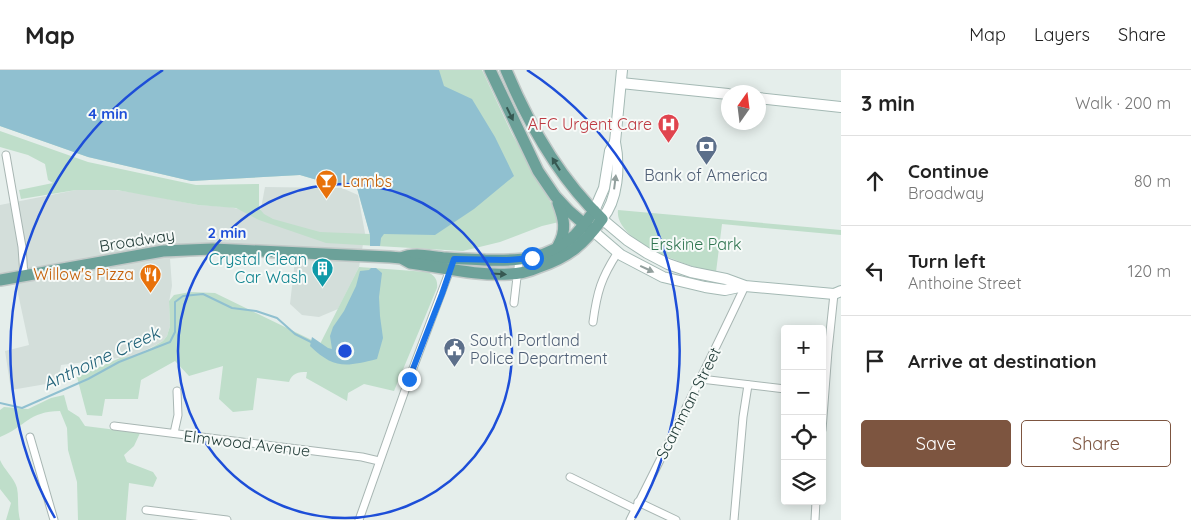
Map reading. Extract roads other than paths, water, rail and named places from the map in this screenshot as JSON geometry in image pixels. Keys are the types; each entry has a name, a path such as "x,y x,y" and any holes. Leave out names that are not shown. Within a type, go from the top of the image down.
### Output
{"main road":[{"path":"490,70 532,159 555,196 565,225 563,237 558,247"},
{"path":"506,70 519,99 546,149 570,184 598,215 627,240 663,261 691,272 726,279 745,286 839,294"},
{"path":"589,228 598,215 610,207 616,182 617,153 615,142 622,70"},
{"path":"621,83 721,93"},
{"path":"766,99 841,107"},
{"path":"555,196 618,252 641,267 675,281 725,290 745,286"},
{"name":"Broadway","path":"452,264 486,273 517,274 558,261 581,244 589,228"},
{"name":"Broadway","path":"0,280 154,253 188,249 277,251 401,258 410,263 452,264 519,260 532,258 558,247 589,228"}],"street":[{"path":"6,155 22,247 24,276"},
{"path":"594,322 600,283 618,252"},
{"path":"514,303 519,260"},
{"path":"359,520 452,264"},
{"name":"Scamman Street","path":"630,520 701,379 745,286"},
{"path":"826,371 828,350 839,294"},
{"path":"701,379 781,389"},
{"path":"734,520 743,417 748,386"},
{"path":"174,433 178,415 178,392"},
{"name":"Elmwood Avenue","path":"114,426 362,457 379,461"},
{"path":"30,437 54,520"},
{"path":"570,477 637,506 676,520"},
{"path":"815,520 816,505"},
{"path":"146,510 227,520"}],"water":[{"path":"0,70 439,70 444,86 472,99 495,137 514,176 474,209 435,235 384,234 381,238 380,246 370,246 370,235 357,188 300,175 191,181 88,157 0,126"},
{"path":"376,268 382,273 379,297 383,338 377,359 356,364 340,364 326,359 310,346 312,337 332,349 330,336 333,327 344,311 356,286 360,271"}],"waterway":[{"name":"Anthoine Creek","path":"0,403 22,408 88,379 119,362 170,342 175,332 175,302 183,296 203,294 232,308 256,311 277,318 295,334 313,343"}],"place":[{"name":"AFC Urgent Care","path":"668,143"},
{"name":"Bank of America","path":"706,165"},
{"name":"Lambs","path":"326,200"},
{"name":"Crystal Clean Car Wash","path":"323,287"},
{"name":"Willow's Pizza","path":"150,293"},
{"name":"South Portland Police Department","path":"454,368"}],"park label":[{"name":"Erskine Park","path":"696,244"}]}
